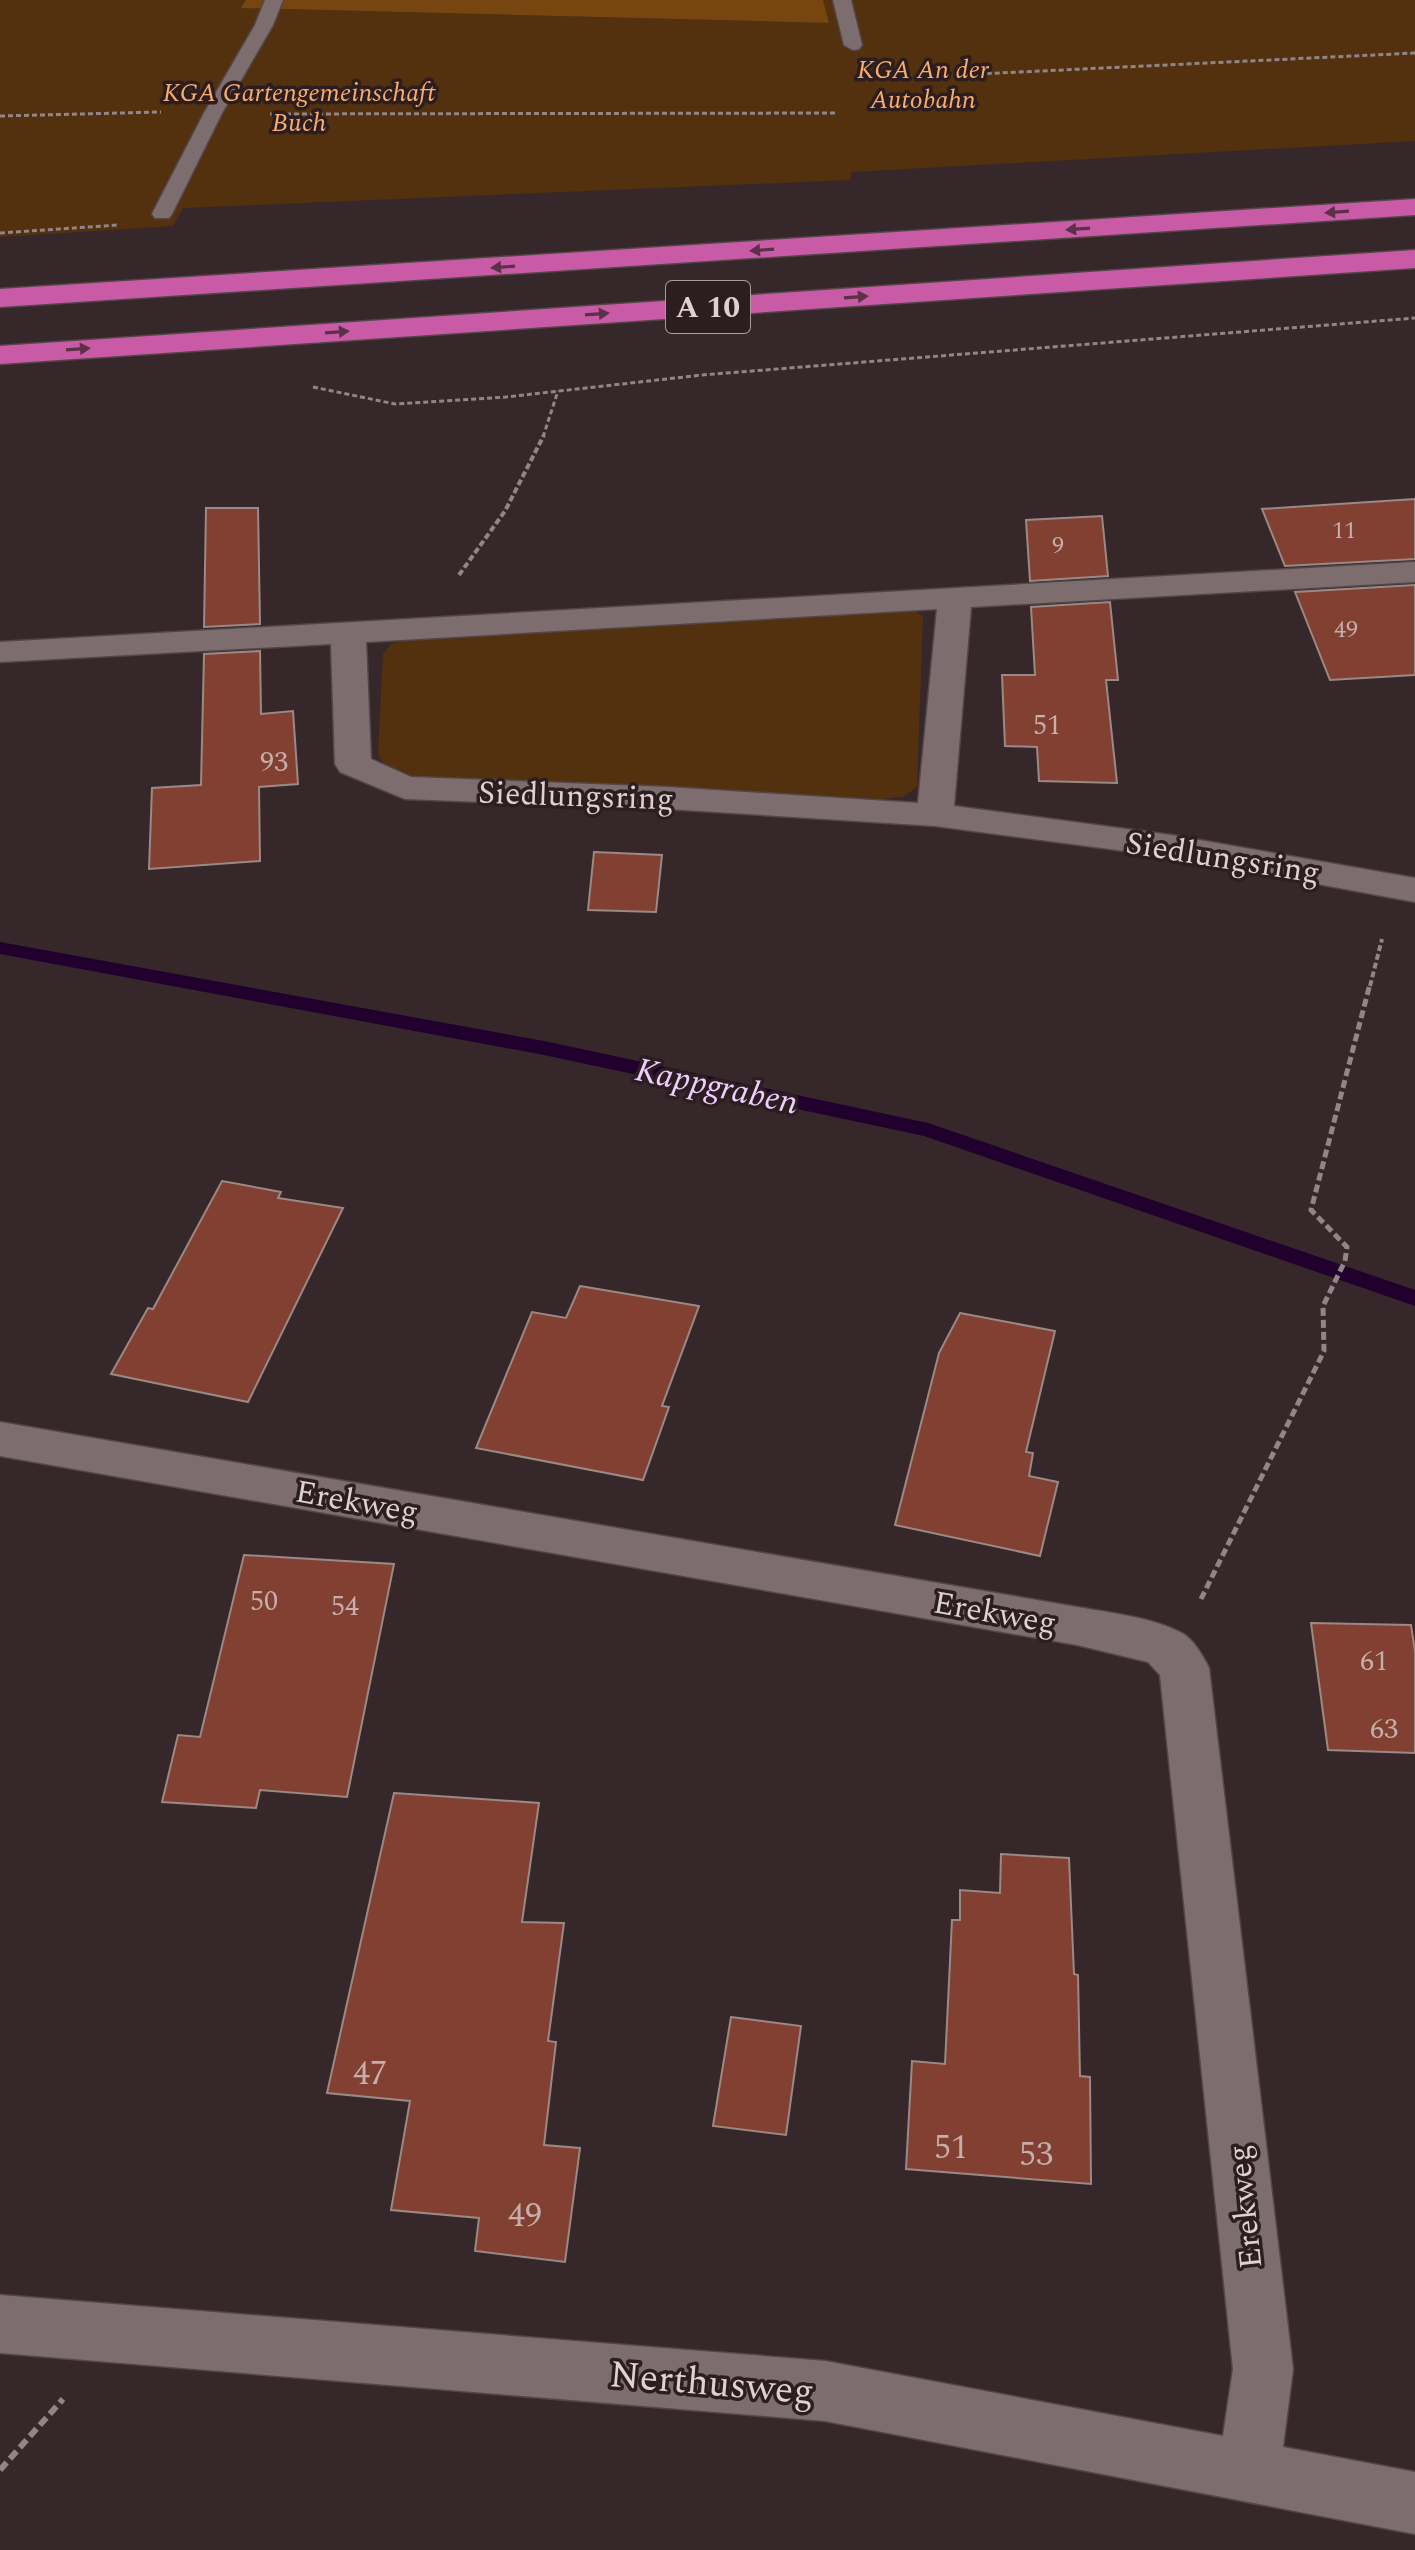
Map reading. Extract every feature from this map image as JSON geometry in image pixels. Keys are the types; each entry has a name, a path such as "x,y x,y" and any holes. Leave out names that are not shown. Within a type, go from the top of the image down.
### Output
{"highway":[{"name":"A 10","path":"0,298 1415,207"},
{"name":"A 10","path":"0,355 1415,259"}],"street":[{"path":"0,652 1415,572"},
{"path":"935,815 955,598"},
{"name":"Siedlungsring","path":"348,633 353,764 405,788 668,798 935,815 1171,846 1405,888"},
{"name":"Erekweg","path":"0,1439 1077,1626 1130,1636 1166,1648 1184,1668 1263,2369 1249,2472"},
{"name":"Nerthusweg","path":"0,2324 825,2391 1415,2503"}],"lane":[{"path":"162,214 213,113 264,25 274,0"},
{"path":"842,0 853,45"}],"path":[{"path":"853,45 860,58 873,67 889,74 916,77 1415,53"},
{"path":"0,116 174,112"},
{"path":"266,114 837,113"},
{"path":"0,233 101,228 143,221 162,214"},
{"path":"310,386 395,404 702,375 1415,318"},
{"path":"458,576 496,529 549,426 558,391"},
{"path":"1166,1648 1188,1626 1324,1351 1323,1306 1345,1261 1347,1247 1311,1210 1405,888"},
{"path":"0,2470 89,2369 99,2332"}],"green space":[{"path":"0,0 246,0 242,8 828,23 823,0 1415,0 1415,141 852,172 850,180 183,208 173,226 0,237"},
{"path":"912,610 923,616 917,787 903,797 879,799 420,778 388,768 378,755 383,654 391,644 414,638"}],"shaded area":[{"path":"246,0 823,0 829,23 241,8"}],"building":[{"path":"1415,499 1415,559 1285,566 1262,509"},
{"path":"206,508 258,508 260,624 204,627"},
{"path":"1102,516 1108,576 1030,581 1026,520"},
{"path":"1415,585 1415,675 1330,680 1295,592"},
{"path":"1110,602 1118,680 1106,680 1117,783 1039,781 1037,747 1005,746 1002,675 1035,675 1031,607"},
{"path":"260,651 261,714 293,711 298,784 259,787 260,861 149,869 152,788 201,785 204,654"},
{"path":"594,852 662,855 656,912 588,910"},
{"path":"222,1181 281,1192 278,1198 343,1208 248,1402 111,1374 148,1308 153,1309"},
{"path":"580,1286 699,1306 662,1406 669,1407 643,1480 476,1448 532,1312 566,1318"},
{"path":"960,1313 1055,1331 1026,1452 1033,1453 1029,1476 1058,1482 1040,1556 895,1525 939,1353"},
{"path":"244,1555 394,1564 347,1797 260,1790 256,1808 162,1802 178,1735 200,1737"},
{"path":"1311,1623 1411,1625 1415,1651 1415,1753 1328,1750"},
{"path":"394,1793 539,1803 522,1922 564,1923 548,2041 556,2042 544,2145 580,2148 565,2262 475,2251 479,2218 391,2210 410,2101 327,2093"},
{"path":"1001,1854 1069,1858 1074,1974 1078,1975 1080,2076 1090,2077 1091,2184 906,2169 912,2061 945,2064 952,1920 960,1920 960,1890 1000,1893"},
{"path":"731,2017 801,2026 786,2135 713,2126"}],"waterway":[{"name":"Kappgraben","path":"0,948 544,1048 928,1130 1415,1298"}],"park label":[{"name":"KGA An der Autobahn","path":"923,84"},
{"name":"KGA Gartengemeinschaft Buch","path":"299,107"}]}
